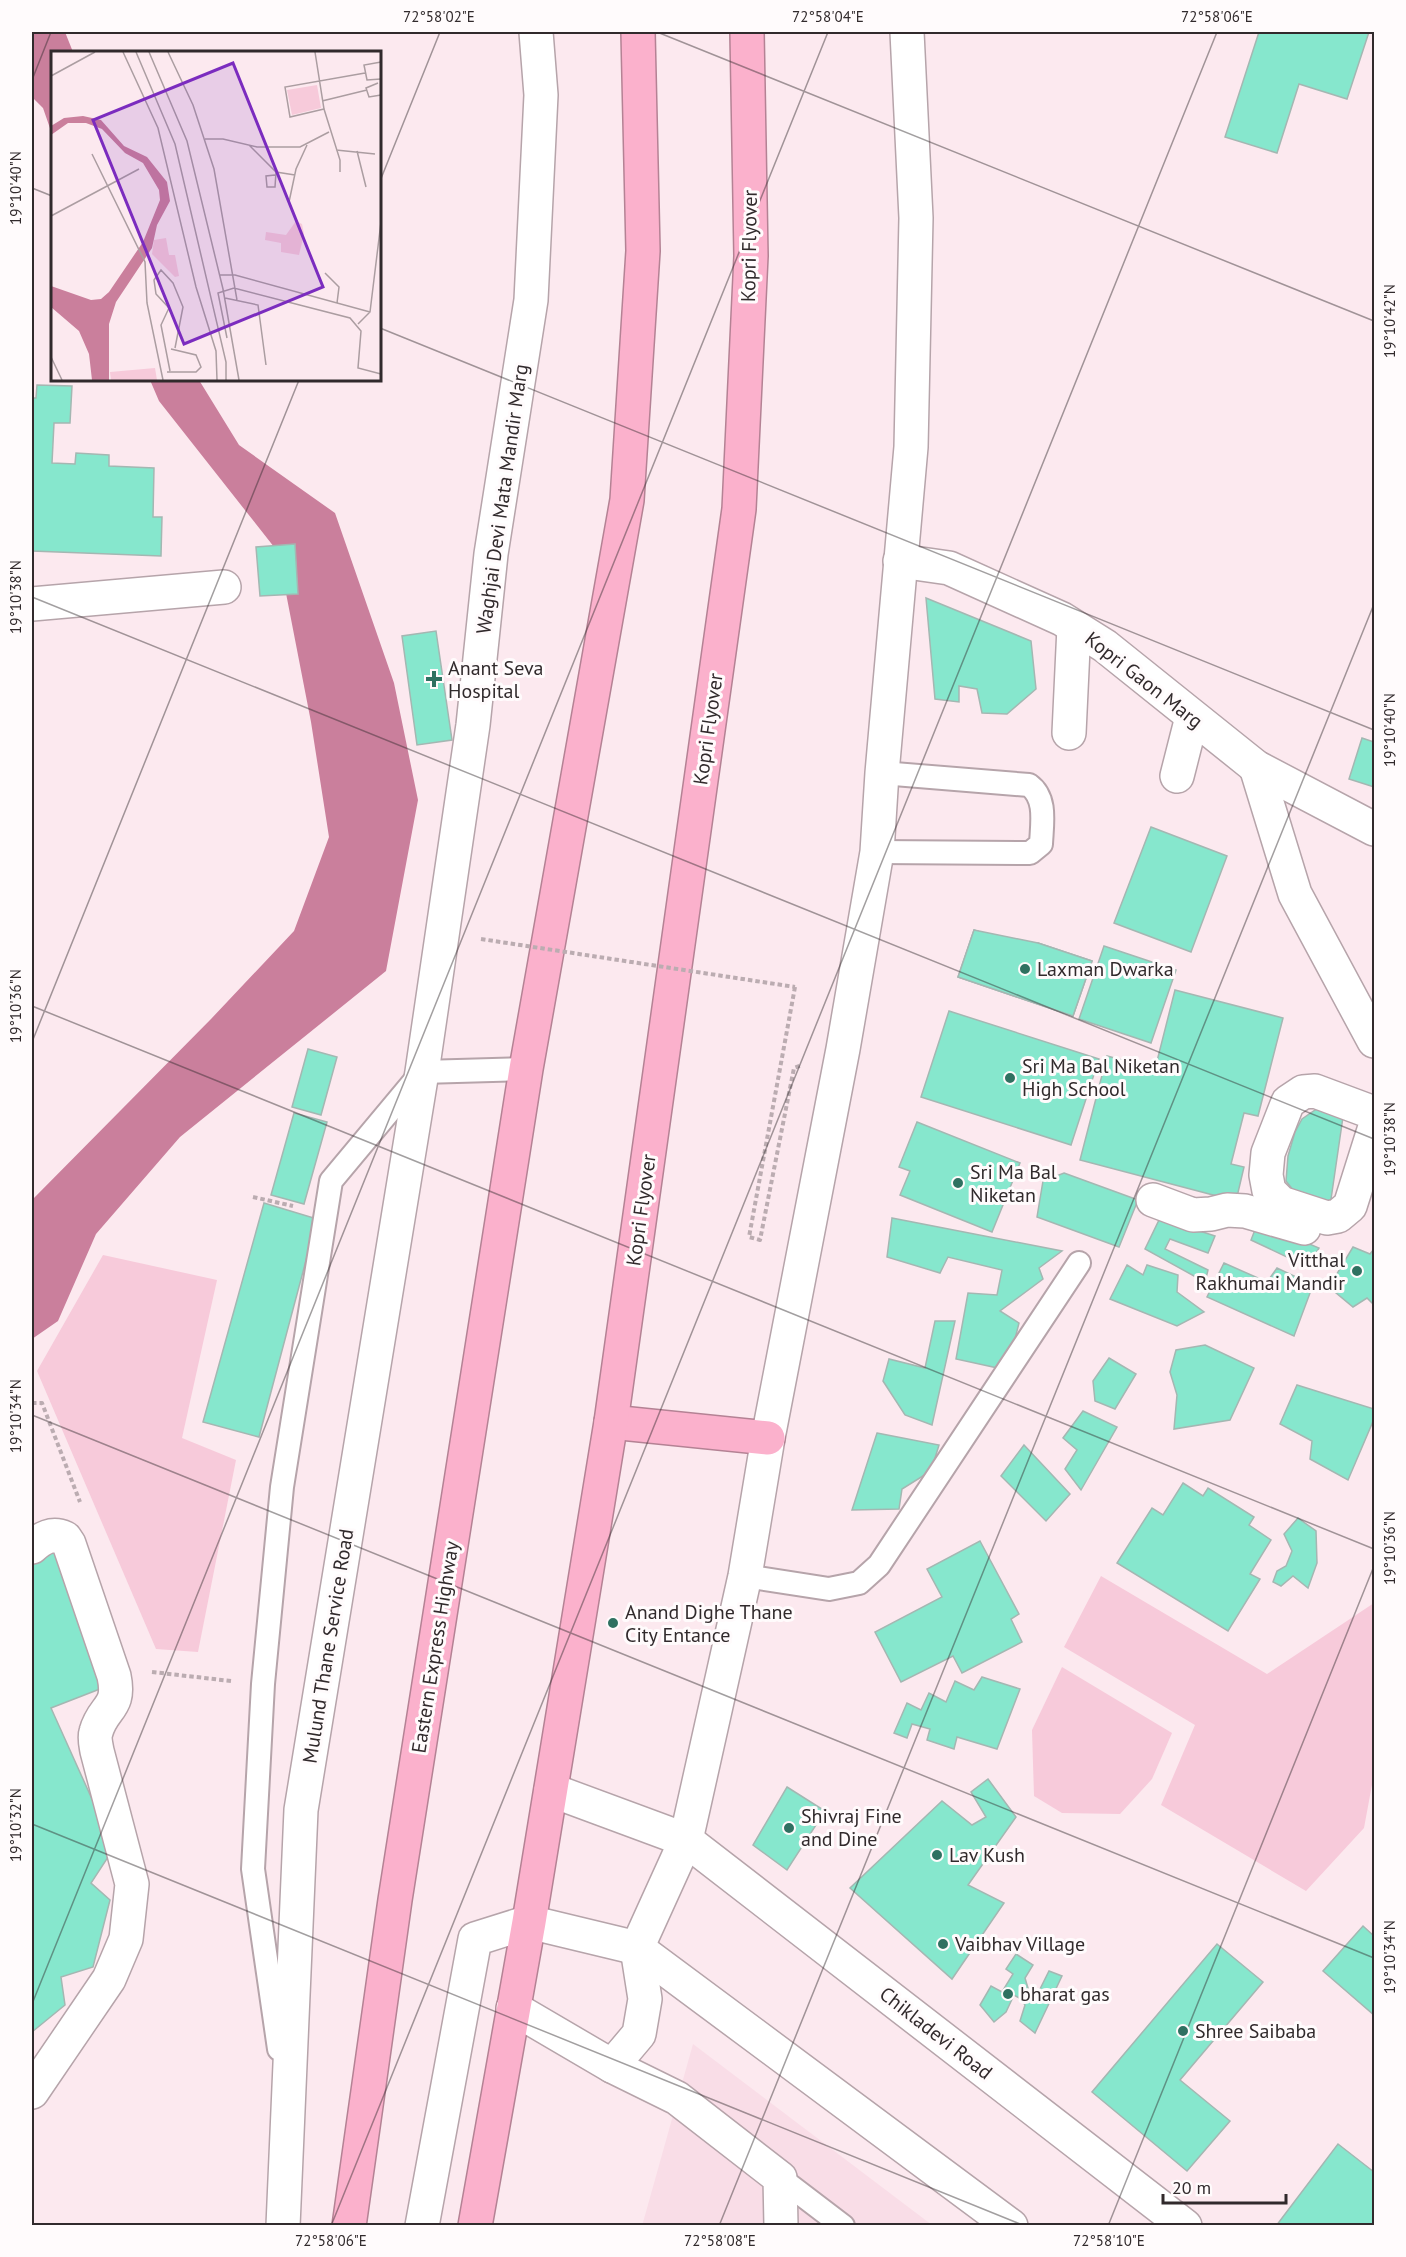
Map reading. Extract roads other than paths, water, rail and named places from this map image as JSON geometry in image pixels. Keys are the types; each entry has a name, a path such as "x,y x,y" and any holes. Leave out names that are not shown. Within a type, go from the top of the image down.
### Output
{"highway":[{"path":"526,1069 627,500 643,251 638,32"},
{"name":"Kopri Flyover","path":"611,1422 739,509 751,256 747,32"},
{"name":"Eastern Express Highway","path":"349,2226 396,1889 526,1069"},
{"path":"475,2226 529,1922 611,1422 768,1438"}],"street":[{"name":"Waghjai Devi Mata Mandir Marg","path":"422,1072 473,725 491,554 531,300 541,95 536,32"},
{"path":"612,2066 639,2034 645,1999 637,1948 686,1840 745,1576 768,1438 841,1060 877,852 911,447 916,218 907,32"},
{"name":"Kopri Gaon Marg","path":"900,561 949,568 1016,597 1074,627 1105,646 1256,767 1374,829"},
{"path":"32,604 224,587"},
{"path":"1069,733 1074,627"},
{"path":"1177,776 1192,717"},
{"path":"1256,767 1294,894 1374,1041"},
{"name":"Mulund Thane Service Road","path":"283,2226 301,1810 422,1072"},
{"path":"1374,1113 1316,1091 1303,1092 1288,1102 1268,1153 1266,1175 1269,1191 1281,1203 1327,1218 1338,1216 1350,1206 1374,1130"},
{"path":"1153,1200 1193,1215 1227,1210 1245,1211 1342,1238 1350,1233 1374,1191"},
{"path":"32,1547 43,1537 51,1536 65,1538 69,1544 114,1676 117,1690 114,1702 95,1734 97,1751 132,1884 126,1939 109,1979 32,2092"},
{"name":"Chikladevi Road","path":"551,1790 686,1840 1185,2226"},
{"path":"422,2226 475,1939 529,1922 637,1948 1011,2226"},
{"path":"513,2008 612,2066 677,2098 780,2178 781,2226"}],"lane":[{"path":"877,852 1030,853 1041,844 1042,810 1038,792 1029,785 882,773"},
{"path":"289,2119 253,1869 263,1684 282,1487 331,1181 422,1072 526,1069"},
{"path":"745,1576 829,1589 859,1583 879,1565 1079,1263"},
{"path":"780,2178 843,2226"}],"place":[{"name":"Anant Seva Hospital","path":"434,679"},
{"name":"Laxman Dwarka","path":"1025,969"},
{"name":"Sri Ma Bal Niketan High School","path":"1010,1078"},
{"name":"Sri Ma Bal Niketan","path":"958,1183"},
{"name":"Vitthal Rakhumai Mandir","path":"1357,1271"},
{"name":"Anand Dighe Thane City Entance","path":"613,1623"},
{"name":"Shivraj Fine and Dine","path":"789,1828"},
{"name":"Lav Kush","path":"937,1855"},
{"name":"Vaibhav Village","path":"943,1944"},
{"name":"bharat gas","path":"1008,1994"},
{"name":"Shree Saibaba","path":"1183,2031"}]}
